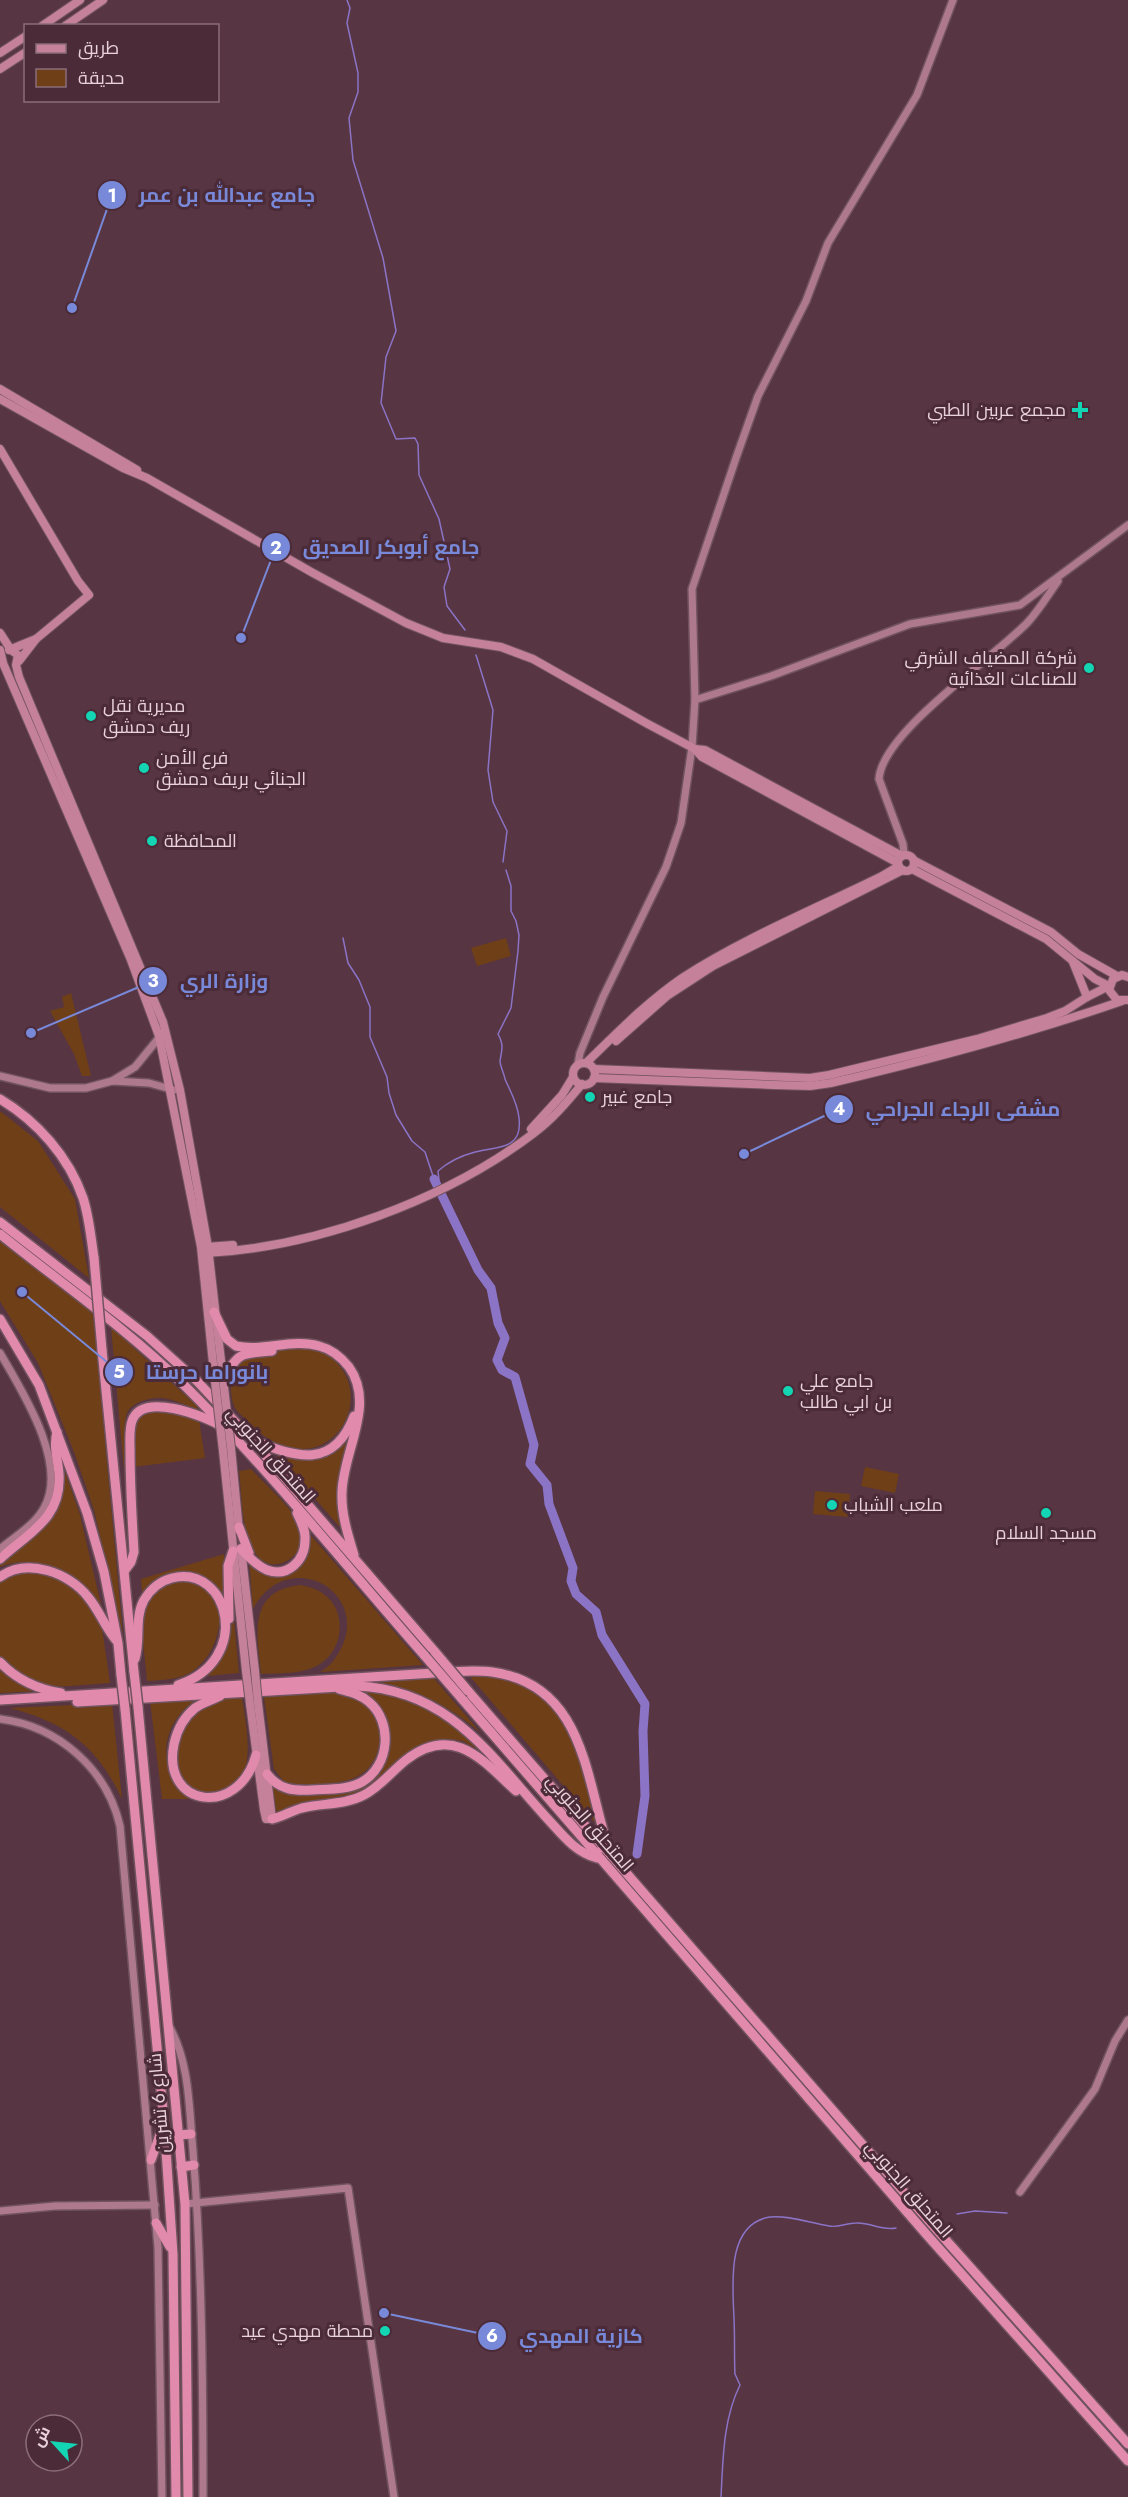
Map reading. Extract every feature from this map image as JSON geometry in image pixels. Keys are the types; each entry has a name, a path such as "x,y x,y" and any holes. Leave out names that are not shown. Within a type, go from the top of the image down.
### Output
{"highway":[{"name":"شارع 6 تشرين","path":"0,1100 18,1110 39,1130 65,1162 83,1198 94,1258 185,2204 188,2497"},
{"name":"المتحلق الجنوبي","path":"0,1222 147,1336 197,1381 252,1440 942,2237 1128,2444"},
{"name":"المتحلق الجنوبي","path":"0,1234 152,1356 231,1433 920,2227 1128,2461"},
{"path":"214,1312 227,1340 236,1346 299,1343 322,1347 336,1354 347,1364 355,1377 359,1392 357,1414 342,1491 343,1515 356,1560"},
{"name":"شارع 6 تشرين","path":"0,1320 39,1385 57,1429 90,1523 104,1572 118,1643 164,2121 173,2254 176,2497"},
{"path":"219,1376 242,1355 299,1349 318,1351 338,1363 347,1373 355,1393 357,1414 342,1439 320,1454 296,1456 252,1440"},
{"path":"125,1570 134,1552 130,1449 131,1424 134,1416 152,1407 166,1407 203,1418 231,1433"},
{"path":"0,1559 38,1529 55,1502 59,1483 55,1449 57,1429"},
{"path":"165,1689 192,1680 207,1669 222,1647 229,1614 228,1566 237,1550 264,1569 276,1572 289,1569 299,1562 306,1541 294,1505"},
{"path":"239,1527 253,1560"},
{"path":"0,1577 12,1571 31,1568 65,1577 90,1599 118,1643"},
{"path":"134,1668 142,1604 156,1586 171,1579 186,1577 208,1586 222,1606 227,1630"},
{"path":"0,1662 10,1672 31,1685 52,1692 84,1695"},
{"path":"0,1700 475,1671 493,1672 519,1680 547,1697 571,1726 583,1753 605,1837 603,1847 597,1856 584,1853 571,1845 478,1739 442,1711 415,1698 390,1690 357,1686 0,1706"},
{"path":"267,1774 278,1785 297,1791 348,1787 363,1781 374,1771 384,1749 385,1734 382,1719 363,1697 334,1687"},
{"path":"225,1694 195,1708 183,1722 173,1747 177,1776 188,1791 206,1798 225,1796 239,1786 250,1772 256,1755"},
{"path":"272,1819 301,1808 345,1802 359,1797 377,1786 413,1755 432,1747 446,1745 463,1748 477,1755 517,1792 536,1805"},
{"path":"151,2160 164,2121"},
{"path":"178,2135 191,2134"},
{"path":"181,2167 194,2165"},
{"path":"156,2223 173,2254"}],"main road":[{"path":"44,24 80,0"},
{"path":"68,24 103,0"},
{"path":"0,54 24,37"},
{"path":"0,69 24,53"},
{"path":"0,389 126,462 147,478"},
{"path":"0,399 123,468 147,478 312,573 406,623 443,638 501,647 533,659 694,748 705,750 904,863 1046,939 1095,979 1109,986 1113,998 1126,1000"},
{"path":"0,449 89,595 36,639 17,664 6,666"},
{"path":"0,633 11,650 18,655 19,677 67,790 162,1034 180,1090 214,1312 214,1335"},
{"path":"36,639 1,652 2,659 162,1034 170,1091 198,1204"},
{"path":"904,863 1051,932 1078,954 1117,976 1128,977"},
{"path":"573,1077 582,1084 588,1084 589,1068 647,1005 681,979 732,950 904,863"},
{"path":"1073,961 1087,997"},
{"path":"448,1184 533,1128 562,1095 573,1077 575,1068 810,1078 880,1063 1022,1026 1065,1011 1109,986 1117,976"},
{"path":"589,1068 792,1086 831,1083 998,1041 1126,1000"},
{"path":"205,1250 321,1231 385,1212 448,1184 501,1156 535,1132 582,1084"},
{"path":"205,1250 251,1671 256,1755 265,1816 267,1819 272,1819 267,1774 254,1704"},
{"path":"227,1449 239,1527 237,1550"}],"street":[{"path":"589,1068 580,1053 603,997 654,893 676,842 681,823 694,748 692,589 758,396 806,301 835,229 916,95 953,0"},
{"path":"695,700 771,676 910,624 1020,606 1128,525"},
{"path":"904,863 903,844 879,779 879,769 887,755 924,714 1029,621 1063,574"},
{"path":"0,1076 50,1088 86,1088 112,1081 135,1066 162,1034"},
{"path":"112,1081 149,1083 170,1091 180,1090"},
{"path":"0,1353 36,1420 51,1464 52,1482 48,1499 40,1515 0,1549"},
{"path":"0,1719 41,1729 69,1747 97,1776 116,1812 122,1834 155,2205 162,2497"},
{"path":"1020,2192 1095,2089 1115,2041 1128,2020"},
{"path":"168,2024 183,2060 197,2203 202,2319 203,2497"},
{"path":"185,2204 348,2188 394,2497"},
{"path":"0,2211 55,2206 155,2205"}],"green space":[{"path":"506,938 511,956 477,966 471,948"},
{"path":"71,993 91,1076 82,1076 74,1054 50,1011 64,1007 62,997"},
{"path":"0,1111 38,1141 75,1199 89,1278 0,1207"},
{"path":"0,1239 93,1313 123,1635 94,1510 74,1452 38,1363 0,1301"},
{"path":"111,1327 197,1406 198,1410 171,1400 158,1398 138,1403 128,1411 124,1444 128,1514"},
{"path":"307,1347 325,1354 339,1365 346,1376 351,1400 348,1413 336,1434 327,1442 302,1449 280,1445 267,1438 238,1411 232,1399 230,1366 249,1352"},
{"path":"152,1407 199,1420 205,1458 133,1467 134,1421"},
{"path":"351,1425 344,1453 339,1491 344,1532 271,1448 290,1454 326,1450"},
{"path":"62,1463 80,1515 103,1613 75,1578 55,1567 21,1562 0,1567 0,1559 51,1514"},
{"path":"865,1467 899,1474 895,1493 861,1486"},
{"path":"251,1469 288,1507 298,1521 302,1533 297,1553 280,1564 270,1564 261,1559 253,1549 246,1531 239,1471"},
{"path":"815,1491 850,1494 848,1517 813,1514"},
{"path":"308,1532 423,1665 320,1672 331,1664 339,1653 347,1624 343,1606 333,1592 319,1582 302,1578 284,1580 267,1590 253,1609 249,1558 269,1572 298,1562"},
{"path":"224,1554 225,1605 213,1584 195,1574 185,1572 175,1572 157,1579 142,1593 141,1579"},
{"path":"14,1570 53,1575 78,1591 102,1628 110,1683 51,1686 27,1678 0,1658 0,1577"},
{"path":"171,1579 195,1581 207,1589 215,1599 219,1611 216,1638 211,1651 193,1671 177,1678 147,1681 140,1612 152,1591"},
{"path":"300,1585 320,1592 333,1603 339,1621 338,1641 328,1658 313,1668 291,1673 261,1674 258,1630 263,1605 271,1596 283,1589"},
{"path":"231,1589 239,1673 196,1677 225,1645 230,1627"},
{"path":"0,1669 16,1682 39,1691 0,1693"},
{"path":"467,1673 500,1678 526,1688 546,1702 562,1720 582,1766 596,1824"},
{"path":"431,1675 481,1733 455,1713 428,1698 398,1687 366,1680"},
{"path":"355,1689 400,1696 445,1716 482,1752 463,1741 448,1739 427,1743 409,1752 369,1787 356,1794 291,1805 277,1814 272,1785 344,1789 382,1765 383,1730 380,1711 375,1703"},
{"path":"339,1692 361,1700 375,1718 379,1730 379,1741 372,1763 365,1772 346,1781 320,1784 285,1783 274,1769 264,1697"},
{"path":"199,1698 176,1720 169,1733 166,1747 167,1761 172,1775 180,1788 193,1799 162,1799 150,1701"},
{"path":"242,1698 248,1754 240,1780 231,1788 217,1793 205,1794 193,1790 181,1777 178,1769 178,1737 181,1727 187,1718 210,1701"},
{"path":"112,1703 122,1799 102,1765 78,1739 48,1721 10,1708"}],"waterway":[{"path":"347,0 350,8 347,23 358,73 358,92 349,118 353,160 383,258 396,331 386,357 381,403 396,439 415,438 418,444 419,475 439,519 450,569 444,587 447,606 465,630"},
{"path":"476,655 493,710 488,770 493,802 507,831 503,862"},
{"path":"436,1184 439,1180 438,1171 446,1164 470,1154 506,1145 517,1136 519,1129 517,1108 500,1061 502,1044 498,1034 511,1008 519,935 511,911 511,886 506,870"},
{"path":"343,938 348,963 359,980 370,1007 370,1037 387,1077 396,1115 412,1141 425,1152 434,1179"},
{"path":"434,1179 478,1270 491,1288 498,1323 505,1338 497,1360 502,1370 515,1377 534,1445 530,1464 547,1485 549,1504 573,1568 571,1581 576,1594 596,1612 602,1635 645,1704 643,1731 645,1796 637,1854"},
{"path":"957,2214 975,2211 1007,2213"},
{"path":"721,2497 727,2426 740,2385 735,2374 733,2275 739,2244 745,2231 755,2222 770,2217 792,2218 832,2226 861,2223 896,2228"}],"place":[{"name":"جامع عبدالله بن عمر","path":"72,308"},
{"name":"مجمع عربين الطبي","path":"1080,410"},
{"name":"جامع أبوبكر الصديق","path":"241,638"},
{"name":"شركة المضياف الشرقي للصناعات الغذائية","path":"1089,668"},
{"name":"مديرية نقل ريف دمشق","path":"91,716"},
{"name":"فرع الأمن الجنائي بريف دمشق","path":"144,768"},
{"name":"المحافظة","path":"152,841"},
{"name":"وزارة الري","path":"31,1033"},
{"name":"جامع غبير","path":"590,1097"},
{"name":"مشفى الرجاء الجراحي","path":"744,1154"},
{"name":"بانوراما حرستا","path":"22,1292"},
{"name":"جامع علي بن ابي طالب","path":"788,1391"},
{"name":"ملعب الشباب","path":"832,1505"},
{"name":"مسجد السلام","path":"1046,1513"},
{"name":"كازية المهدي","path":"384,2313"},
{"name":"محطة مهدي عيد","path":"385,2331"}]}
